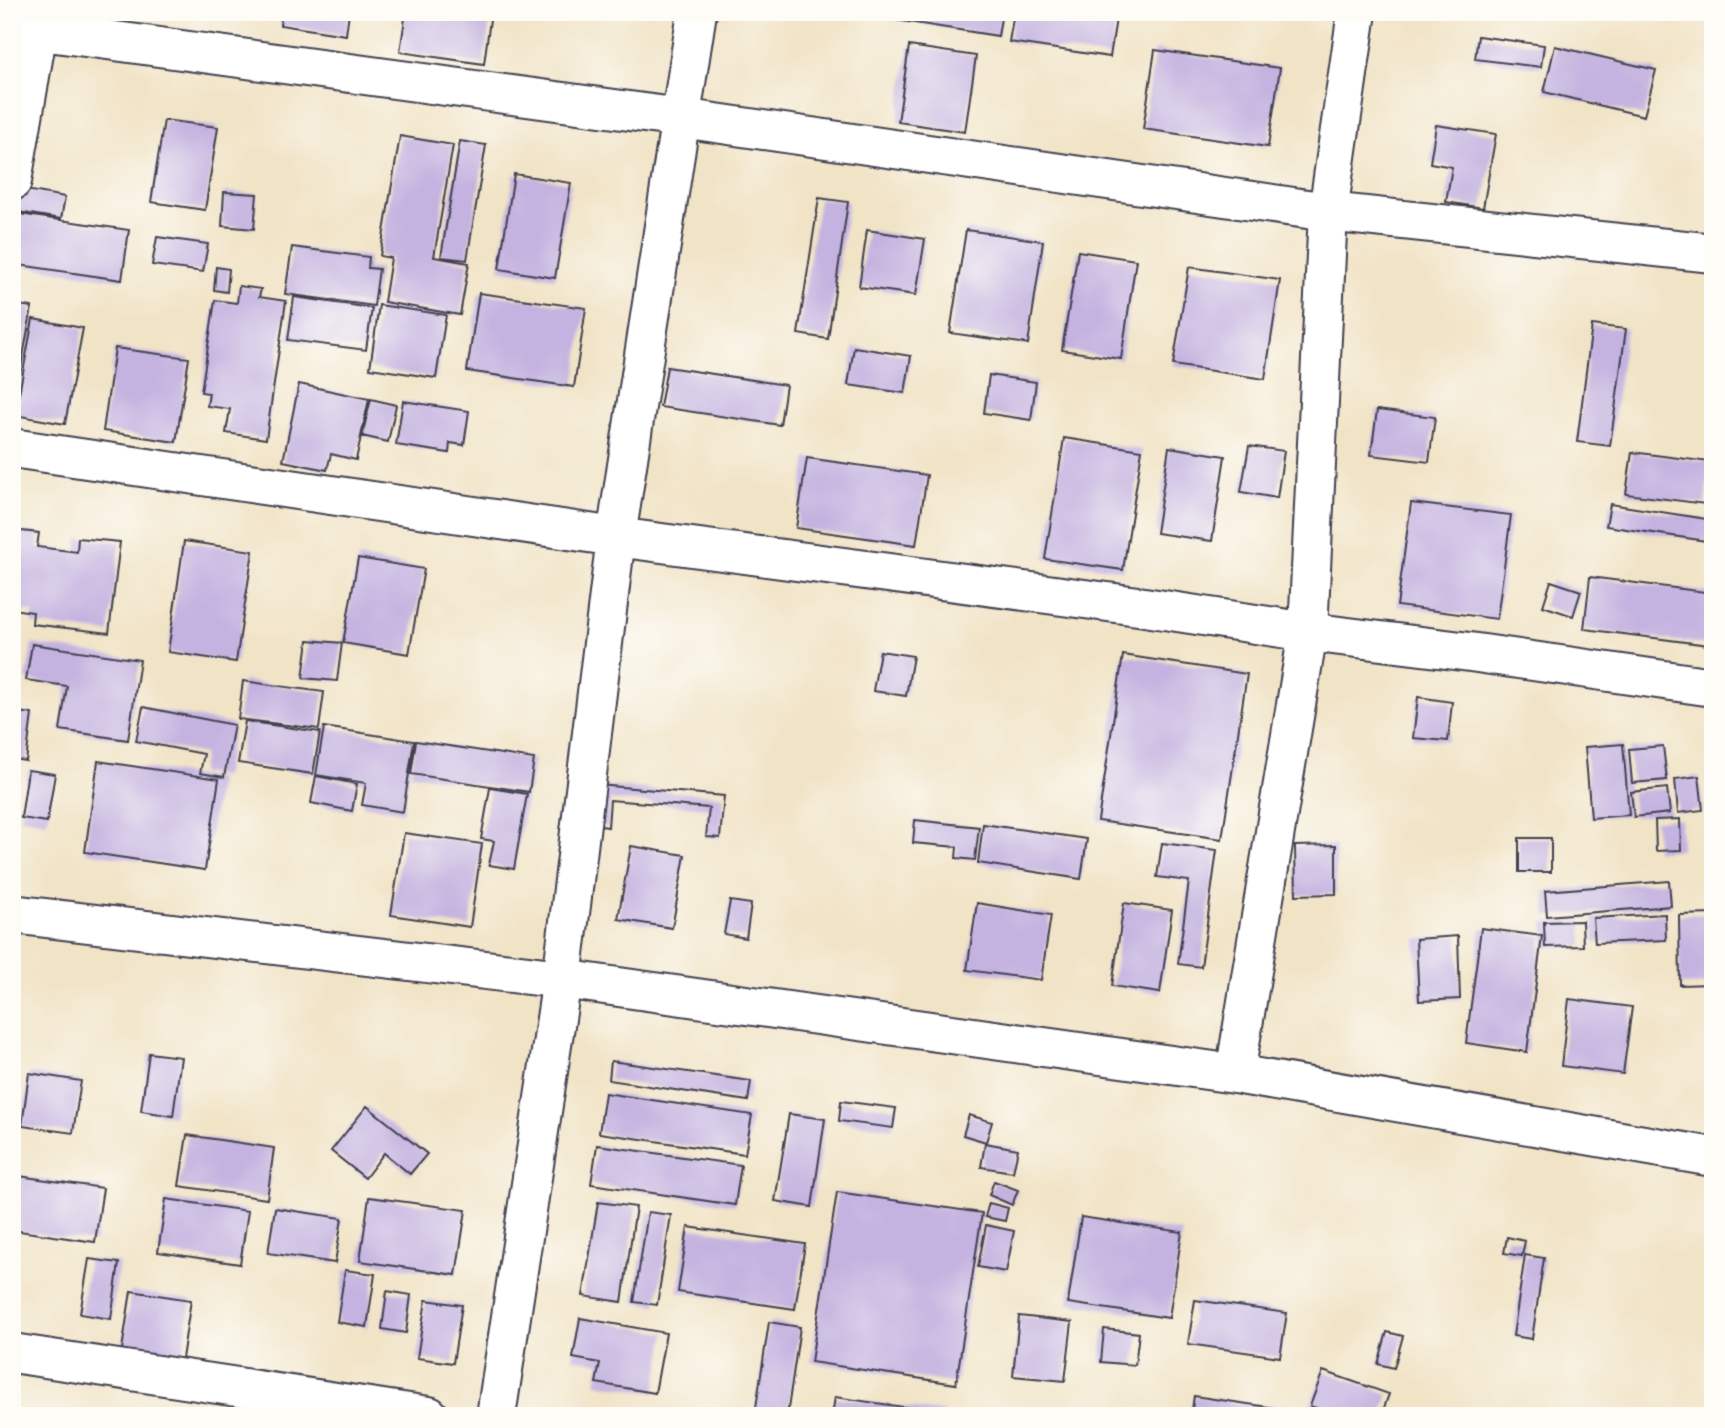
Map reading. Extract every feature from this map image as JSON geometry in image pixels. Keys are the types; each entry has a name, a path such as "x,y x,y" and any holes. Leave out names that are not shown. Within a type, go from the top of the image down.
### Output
{"street":[{"path":"496,1416 562,979 616,537 697,12"},
{"path":"1235,1074 1308,632 1328,212 1357,12"},
{"path":"12,181 31,24 1328,212 1713,253"},
{"path":"12,448 616,537 1124,604 1713,687"},
{"path":"12,915 562,979 1235,1074 1713,1157"},
{"path":"12,1353 429,1416"}],"building":[{"path":"282,12 349,12 346,35 280,25"},
{"path":"406,12 491,12 484,64 400,52"},
{"path":"890,12 1002,12 998,36 889,19"},
{"path":"1014,12 1117,12 1110,57 1009,42"},
{"path":"1213,12 1236,12 1235,17"},
{"path":"1478,36 1544,45 1541,67 1475,59"},
{"path":"909,46 976,56 965,132 898,122"},
{"path":"1555,46 1656,70 1644,116 1544,92"},
{"path":"1155,50 1280,68 1268,147 1143,129"},
{"path":"164,120 218,127 205,210 151,202"},
{"path":"1436,125 1496,134 1483,208 1446,202 1452,167 1430,163"},
{"path":"400,136 453,145 434,257 469,263 460,315 384,302 391,258 380,256"},
{"path":"460,141 486,145 467,260 441,257"},
{"path":"514,174 571,183 555,278 499,269"},
{"path":"15,188 65,197 61,219 12,211"},
{"path":"224,192 257,194 254,229 222,226"},
{"path":"819,198 848,202 828,339 798,334"},
{"path":"12,213 129,230 122,280 12,264"},
{"path":"867,230 925,239 916,295 859,287"},
{"path":"966,230 1043,241 1028,344 950,333"},
{"path":"157,237 208,244 203,272 152,265"},
{"path":"292,247 369,257 368,268 379,269 374,306 285,294"},
{"path":"1078,251 1136,260 1121,359 1062,350"},
{"path":"216,267 229,269 227,292 214,290"},
{"path":"1189,267 1280,280 1265,379 1173,365"},
{"path":"239,286 261,289 259,297 286,301 266,439 226,433 230,409 207,406 209,393 201,392 215,300 237,303"},
{"path":"479,293 586,308 574,387 467,371"},
{"path":"294,297 372,308 366,350 288,340"},
{"path":"12,304 32,307 20,373 12,371"},
{"path":"379,305 446,315 436,378 370,368"},
{"path":"33,319 83,328 65,424 15,415"},
{"path":"1592,325 1626,329 1610,446 1577,442"},
{"path":"854,347 911,356 905,393 848,385"},
{"path":"115,348 189,358 176,442 103,431"},
{"path":"667,367 786,385 780,425 660,407"},
{"path":"989,375 1036,382 1031,420 984,413"},
{"path":"299,384 369,399 356,460 331,454 327,470 283,461"},
{"path":"371,399 396,405 388,442 362,436"},
{"path":"403,401 469,411 464,445 450,443 449,453 396,445"},
{"path":"1377,410 1435,417 1429,462 1371,455"},
{"path":"1064,438 1142,450 1123,570 1045,559"},
{"path":"1249,446 1284,451 1277,498 1241,492"},
{"path":"1169,447 1225,456 1212,541 1156,533"},
{"path":"1632,452 1710,462 1705,504 1626,494"},
{"path":"807,458 927,475 916,545 796,528"},
{"path":"1411,503 1511,515 1497,619 1397,606"},
{"path":"1610,504 1713,520 1713,542 1606,526"},
{"path":"12,530 39,533 37,547 77,552 78,538 120,542 109,633 32,624 33,612 12,609"},
{"path":"184,541 253,551 236,662 168,652"},
{"path":"358,558 424,569 409,654 343,643"},
{"path":"1590,577 1713,593 1709,645 1584,629"},
{"path":"1551,581 1581,591 1573,616 1543,606"},
{"path":"308,640 342,643 337,681 303,678"},
{"path":"32,644 140,660 128,740 60,730 67,686 26,680"},
{"path":"880,651 913,656 906,696 873,691"},
{"path":"1123,655 1247,674 1222,839 1098,821"},
{"path":"243,681 324,692 319,729 238,719"},
{"path":"1418,697 1452,702 1448,741 1413,738"},
{"path":"143,707 234,725 224,777 200,773 204,754 136,741"},
{"path":"12,711 32,714 26,761 12,759"},
{"path":"245,721 320,732 313,774 238,763"},
{"path":"324,727 414,741 403,812 362,805 366,783 316,775"},
{"path":"416,741 534,759 529,792 411,774"},
{"path":"1623,744 1629,815 1591,818 1585,747"},
{"path":"1663,746 1667,780 1632,783 1629,749"},
{"path":"98,761 219,779 205,870 85,852"},
{"path":"28,770 55,774 47,822 21,818"},
{"path":"316,776 357,784 352,811 311,803"},
{"path":"1699,776 1703,810 1678,813 1675,779"},
{"path":"598,785 724,796 720,838 706,837 709,808 610,800 608,827 594,825"},
{"path":"490,788 527,794 514,869 489,865 494,841 481,839"},
{"path":"1667,788 1670,813 1634,817 1631,792"},
{"path":"1680,819 1681,850 1656,851 1655,820"},
{"path":"915,820 979,827 975,860 956,858 957,847 913,843"},
{"path":"983,824 1087,839 1081,879 978,863"},
{"path":"404,833 482,844 470,927 391,915"},
{"path":"1519,838 1551,838 1551,872 1519,872"},
{"path":"1162,843 1217,850 1201,967 1178,964 1189,881 1157,877"},
{"path":"1336,845 1336,894 1296,895 1295,846"},
{"path":"631,846 685,855 672,928 618,919"},
{"path":"1669,881 1671,906 1547,916 1545,891"},
{"path":"730,901 751,904 746,938 724,934"},
{"path":"977,903 1051,915 1041,980 967,970"},
{"path":"1124,903 1172,910 1160,993 1112,986"},
{"path":"1665,914 1666,940 1595,943 1593,918"},
{"path":"1713,914 1711,984 1680,985 1679,915"},
{"path":"1582,921 1583,946 1545,947 1544,922"},
{"path":"1481,928 1542,936 1527,1052 1466,1043"},
{"path":"1458,936 1460,999 1419,1001 1416,939"},
{"path":"1569,999 1632,1007 1623,1074 1561,1066"},
{"path":"149,1053 181,1057 173,1116 141,1111"},
{"path":"611,1061 751,1081 748,1101 609,1080"},
{"path":"29,1073 81,1081 73,1133 22,1126"},
{"path":"605,1093 752,1115 745,1154 599,1133"},
{"path":"841,1101 896,1108 893,1128 839,1121"},
{"path":"367,1106 427,1154 410,1174 384,1153 365,1178 331,1151"},
{"path":"789,1114 825,1119 812,1207 775,1201"},
{"path":"969,1115 992,1122 986,1142 963,1135"},
{"path":"187,1135 274,1148 267,1199 179,1186"},
{"path":"985,1143 1018,1149 1013,1172 981,1167"},
{"path":"597,1145 741,1165 735,1205 591,1184"},
{"path":"12,1175 103,1188 95,1242 12,1230"},
{"path":"994,1181 1018,1190 1012,1205 989,1195"},
{"path":"837,1192 982,1213 956,1384 811,1362"},
{"path":"369,1197 466,1210 456,1275 360,1261"},
{"path":"166,1199 248,1211 240,1264 158,1252"},
{"path":"598,1202 636,1207 622,1302 583,1296"},
{"path":"989,1203 1008,1208 1005,1221 985,1217"},
{"path":"275,1208 342,1218 335,1263 268,1253"},
{"path":"648,1212 671,1215 657,1305 634,1302"},
{"path":"1081,1217 1182,1232 1169,1318 1068,1303"},
{"path":"986,1225 1014,1231 1006,1272 978,1267"},
{"path":"688,1227 805,1244 795,1309 678,1292"},
{"path":"1507,1237 1525,1241 1522,1256 1504,1253"},
{"path":"1525,1255 1544,1258 1532,1339 1513,1336"},
{"path":"89,1259 119,1263 111,1319 80,1314"},
{"path":"345,1270 375,1274 367,1327 337,1322"},
{"path":"131,1291 191,1300 181,1365 121,1356"},
{"path":"387,1291 411,1295 406,1333 382,1329"},
{"path":"426,1300 462,1305 453,1363 417,1358"},
{"path":"1195,1300 1287,1313 1280,1357 1188,1344"},
{"path":"1019,1316 1072,1322 1065,1381 1013,1376"},
{"path":"580,1318 666,1333 655,1393 596,1383 600,1363 573,1358"},
{"path":"769,1322 800,1327 787,1416 755,1414"},
{"path":"1104,1329 1139,1333 1135,1365 1101,1362"},
{"path":"1387,1332 1403,1336 1394,1368 1378,1364"},
{"path":"1323,1371 1389,1394 1381,1416 1340,1416 1310,1406"},
{"path":"1194,1396 1302,1412 1302,1416 1191,1416"},
{"path":"835,1397 945,1413 945,1416 832,1416"}]}
